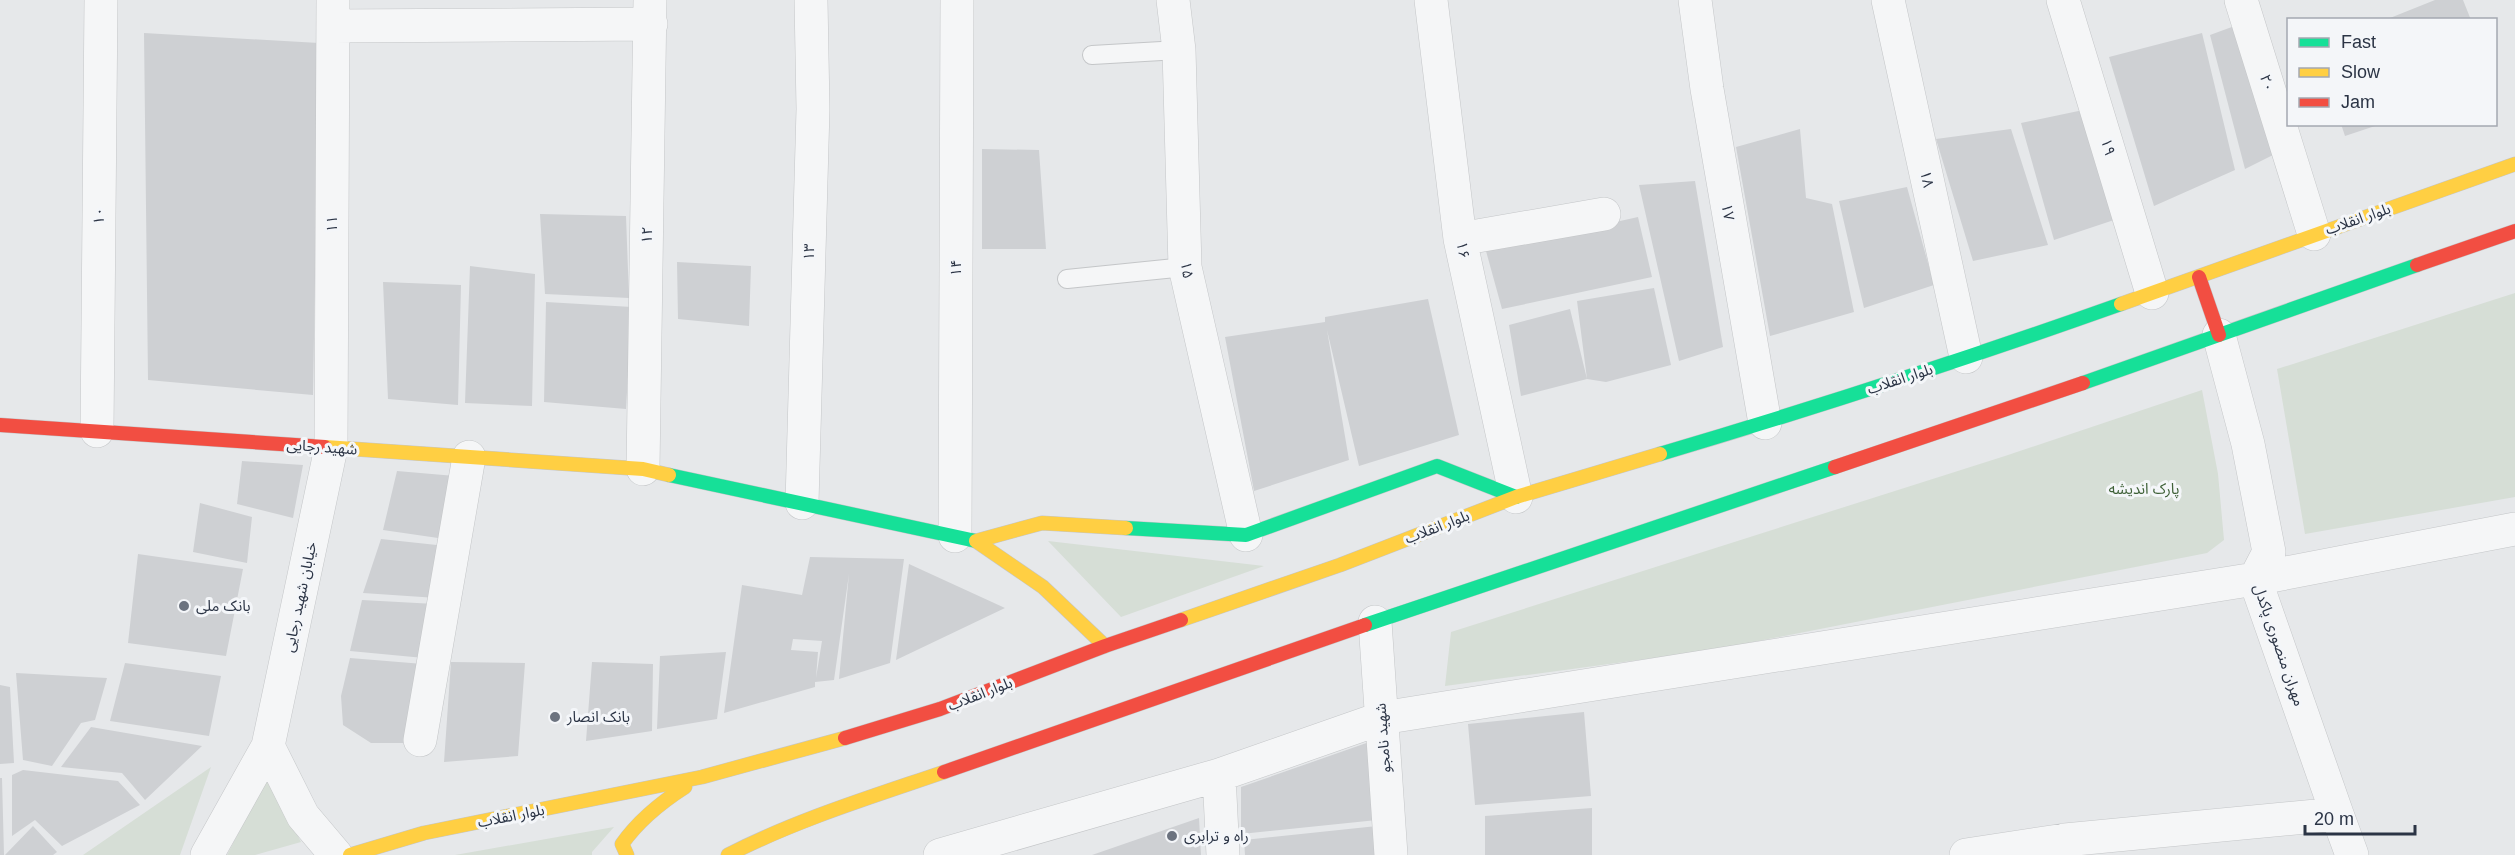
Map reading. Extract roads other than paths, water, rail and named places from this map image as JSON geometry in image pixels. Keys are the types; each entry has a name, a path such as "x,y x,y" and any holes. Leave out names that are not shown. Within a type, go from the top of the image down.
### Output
{"main road":[{"name":"بلوار انقلاب","path":"350,855 424,833 702,777 940,709 1105,646 1319,573 1516,497 1765,423 1966,357 2199,277 2515,164"},
{"path":"712,855 1375,622 2219,335 2515,231"},
{"path":"2199,277 2219,335"},
{"name":"شهید رجایی","path":"0,425 643,469 965,538"},
{"path":"965,538 1042,523 1246,535 1437,466 1516,497"},
{"path":"965,538 1043,587 1105,646"},
{"path":"627,855 622,844 646,813 702,777"},
{"path":"728,855 759,839"}],"street":[{"name":"۱۰","path":"97,431 101,0"},
{"name":"۱۳","path":"802,503 813,109 811,0"},
{"name":"۱۴","path":"957,0 965,538"},
{"name":"۱۵","path":"1173,0 1179,50 1185,267 1246,535"},
{"name":"۱۶","path":"1431,0 1460,239 1516,497"},
{"name":"۱۷","path":"1695,0 1707,89 1765,423"},
{"name":"۱۸","path":"1887,0 1966,357"},
{"name":"۱۹","path":"2064,0 2152,293"},
{"name":"۲۰","path":"2241,0 2314,234"},
{"path":"333,13 651,12"},
{"name":"۱۲","path":"643,469 651,12"},
{"name":"۱۱","path":"331,448 333,13"},
{"path":"1460,239 1604,213"},
{"name":"مهران منصوری پاکدل","path":"2219,335 2248,444 2269,552 2255,579 2352,855"},
{"name":"خیابان شهید رجایی","path":"207,855 268,746 331,448"},
{"path":"420,740 468,457"},
{"path":"940,855 1219,775 1382,718 2255,579 2515,529"},
{"name":"شهید نامجو","path":"1375,622 1391,855"},
{"path":"268,746 303,816 336,855"},
{"path":"1219,775 1223,855"},
{"path":"1966,855 2068,848 2337,814"}],"lane":[{"path":"1092,55 1179,50"},
{"path":"1067,279 1185,267"}],"place":[{"name":"بانک ملی","path":"184,606"},
{"name":"بانک انصار","path":"555,717"},
{"name":"راه و ترابری","path":"1172,836"}],"park label":[{"name":"پارک اندیشه","path":"2144,489"}]}
